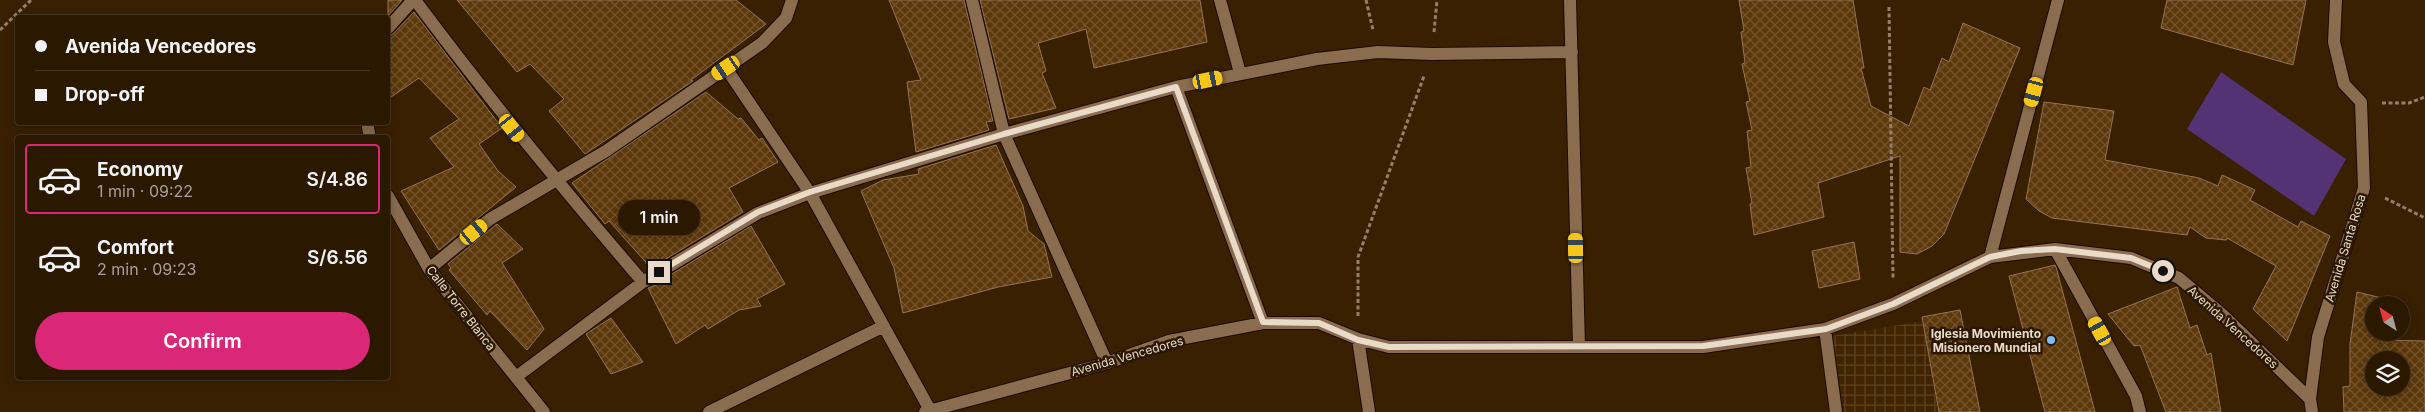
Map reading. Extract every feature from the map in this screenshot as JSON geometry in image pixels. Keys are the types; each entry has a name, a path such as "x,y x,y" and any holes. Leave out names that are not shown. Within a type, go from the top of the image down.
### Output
{"street":[{"path":"390,26 414,0 479,87 555,181 643,282"},
{"path":"429,269 490,219 606,150 762,43 786,18 792,0"},
{"path":"972,0 1004,134 1107,363"},
{"path":"1220,0 1240,73"},
{"path":"1570,0 1579,347"},
{"path":"1990,257 2058,0"},
{"path":"2336,0 2334,42 2344,84 2361,102"},
{"path":"516,377 643,282 758,212 810,192 1004,134 1176,87 1240,73 1317,59 1378,52 1432,54 1572,52"},
{"path":"726,68 810,192 928,411"},
{"path":"1176,87 1263,322"},
{"name":"Avenida Santa Rosa","path":"2312,412 2310,399 2318,337 2364,188 2361,102"},
{"name":"Calle Torre Blanca","path":"390,200 429,269 544,412"},
{"path":"2055,249 2136,396 2140,412"},
{"name":"Avenida Vencedores","path":"928,411 1107,363 1169,341 1263,322 1319,323 1358,340 1389,347 1703,346 1826,329 1893,304 1990,257 2055,249 2131,258 2179,278 2223,315 2310,399"},
{"path":"709,412 882,327"},
{"path":"1826,329 1836,412"},
{"path":"1358,340 1369,412"}],"path":[{"path":"16,15 31,0"},
{"path":"1366,0 1378,52"},
{"path":"1358,340 1358,257 1432,54 1437,0"},
{"path":"1889,7 1893,304"},
{"path":"0,30 15,15"},
{"path":"2361,102 2409,103 2425,97"},
{"path":"2364,188 2425,218"}],"shaded area":[{"path":"2221,72 2346,159 2314,216 2187,129"},
{"path":"1923,321 1938,412 1844,412 1832,336"}],"building":[{"path":"388,0 402,0 389,15"},
{"path":"457,0 736,0 766,24 691,80 693,81 585,154 549,111 564,99 530,64 517,72"},
{"path":"889,0 964,0 993,121 986,122 989,130 916,152 907,82 921,80"},
{"path":"980,0 1200,0 1207,42 1094,68 1086,29 1038,43 1046,71 1042,73 1056,108 1009,119"},
{"path":"1739,0 1853,0 1864,68 1861,68 1871,106 1909,126 1924,87 1930,90 1942,58 1949,62 1963,23 2020,48 1944,234 1932,246 1917,254 1900,252 1900,156 1818,183 1824,217 1754,235 1750,204 1752,203 1746,168 1751,167 1747,131 1752,130 1746,102 1750,101 1742,64 1745,63 1741,32 1744,31"},
{"path":"2167,0 2306,0 2293,65 2161,28"},
{"path":"414,12 502,128 479,144 498,171 516,187 439,250 401,191 454,167 430,138 459,119 419,78 390,98 390,35"},
{"path":"706,92 738,119 741,118 759,140 762,138 778,162 729,188 743,212 651,268 609,221 605,224 572,183"},
{"path":"2044,102 2114,111 2105,160 2199,178 2218,186 2222,175 2255,190 2250,200 2298,227 2301,221 2330,236 2287,341 2253,309 2276,266 2227,238 2226,240 2206,238 2190,227 2187,235 2052,218 2039,211 2026,199"},
{"path":"996,145 1023,206 1028,231 1044,244 1052,277 998,287 903,313 894,268 861,191 883,180 919,174 918,169"},
{"path":"497,224 523,249 502,263 544,329 527,350 490,311 487,315 449,270 451,268 448,264"},
{"path":"751,226 785,284 757,299 761,306 739,310 708,329 705,325 676,344 648,288 664,282 662,280"},
{"path":"1854,242 1860,279 1819,288 1812,251"},
{"name":"Iglesia Movimiento Misionero Mundial","path":"2055,265 2095,412 2045,412 2009,276"},
{"path":"2177,287 2190,328 2197,325 2207,355 2211,353 2221,412 2166,412 2140,345 2134,346 2108,314"},
{"path":"2357,292 2374,296 2365,296 2365,341 2425,341 2425,412 2344,412 2343,387 2350,386 2350,344"},
{"path":"1960,310 1980,412 1939,412 1922,317"},
{"path":"611,318 643,362 611,374 586,334"}],"place":[{"name":"Iglesia Movimiento Misionero Mundial","path":"2051,340"}],"route":[{"path":"659,272 758,212 810,192 1004,134 1176,87 1263,322 1319,323 1358,340 1389,347 1703,346 1826,329 1893,304 1990,257 2021,251 2055,249 2131,258 2163,271"}]}
